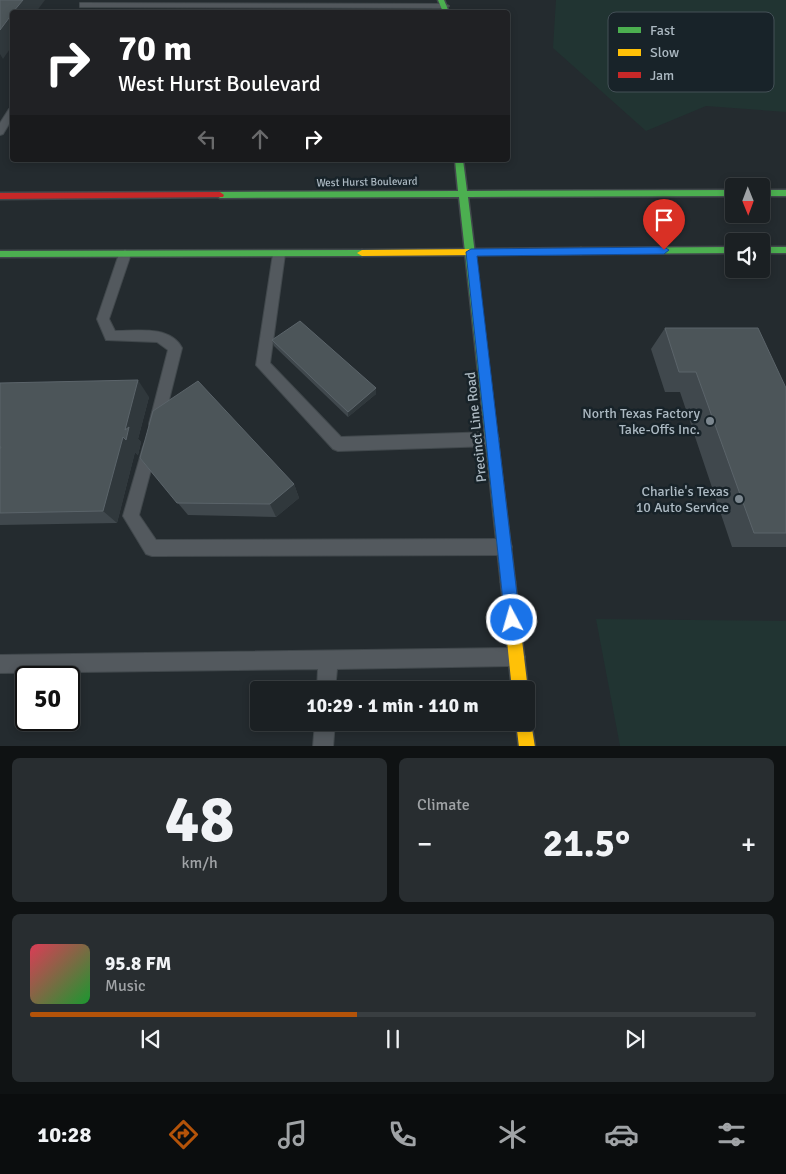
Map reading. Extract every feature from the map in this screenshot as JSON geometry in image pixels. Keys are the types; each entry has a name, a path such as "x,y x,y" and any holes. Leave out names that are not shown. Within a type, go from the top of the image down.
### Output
{"main road":[{"name":"Precinct Line Road","path":"459,162 519,681"},
{"name":"West Hurst Boulevard","path":"0,196 725,193"},
{"path":"770,193 786,193"},
{"path":"0,254 278,254 725,250"},
{"path":"770,250 786,250"},
{"path":"525,731 527,746"}],"lane":[{"path":"85,2 445,5"},
{"path":"0,132 10,114"},
{"path":"125,254 103,319 112,336 160,337 175,348 132,516 152,548 504,547"},
{"path":"278,254 263,365 338,444 492,439"},
{"path":"0,664 517,657"},
{"path":"327,681 328,660"},
{"path":"324,746 325,731"}],"green space":[{"path":"556,0 786,0 786,112 706,106 646,131 553,48"},
{"path":"596,619 786,621 786,746 620,746"}],"building":[{"path":"0,0 23,0 15,10 10,10 10,17 0,30"},
{"path":"300,321 376,388 348,412 272,340"},
{"path":"665,328 758,328 786,388 786,533 754,533 696,372 679,372"},
{"path":"138,380 125,430 129,427 126,440 123,437 103,511 0,513 0,383"},
{"path":"198,381 294,484 270,504 177,503 140,458 153,411"}],"traffic: fast":[{"path":"441,0 445,10"},
{"path":"459,162 508,582"},
{"path":"220,195 725,193"},
{"path":"770,193 786,193"},
{"path":"581,251 725,250"},
{"path":"770,250 786,250"},
{"path":"0,254 362,253"}],"traffic: slow":[{"path":"362,253 581,251"},
{"path":"508,582 519,681"},
{"path":"525,731 527,746"}],"traffic: jam":[{"path":"0,196 220,195"}],"place":[{"name":"North Texas Factory Take-Offs Inc.","path":"710,421"},
{"name":"Charlie's Texas 10 Auto Service","path":"739,499"}],"route":[{"path":"512,620 471,252 664,250"}]}
